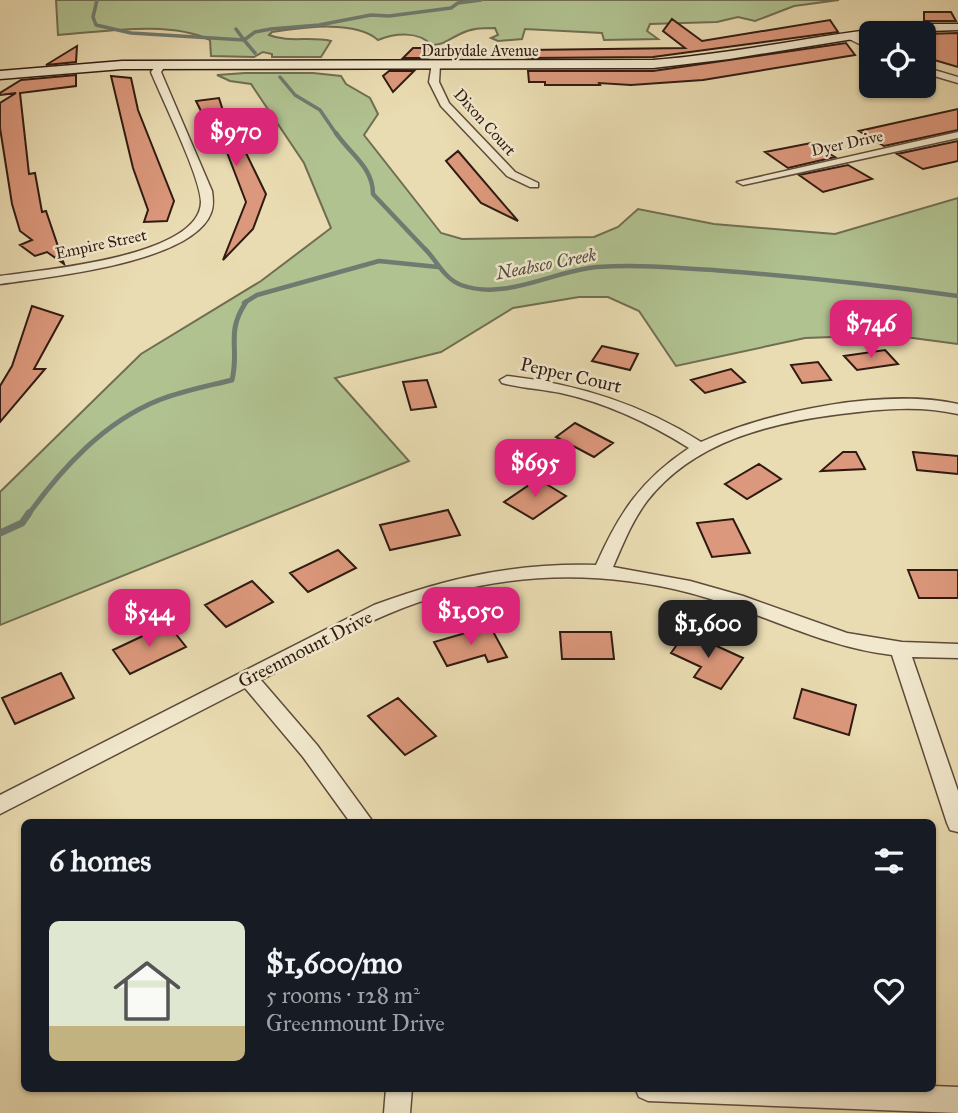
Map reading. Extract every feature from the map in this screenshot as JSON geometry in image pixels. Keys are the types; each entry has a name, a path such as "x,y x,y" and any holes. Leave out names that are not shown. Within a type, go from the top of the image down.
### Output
{"street":[{"name":"Darbydale Avenue","path":"0,75 102,66 674,63 736,56 905,28 958,27"},
{"path":"850,36 859,40"},
{"name":"Empire Street","path":"0,280 134,256 187,233 203,216 206,209 206,191 156,72 161,65"},
{"name":"Dixon Court","path":"435,65 434,82 445,104 511,174 534,185"},
{"path":"936,74 958,80"},
{"name":"Dyer Drive","path":"743,182 958,135"},
{"name":"Pepper Court","path":"507,380 539,383 618,404 675,431 700,448"},
{"path":"603,570 613,538 639,497 659,477 700,448 750,428 839,409 913,402 958,409"},
{"name":"Greenmount Drive","path":"0,805 380,610 455,583 513,573 566,569 639,575 682,585 847,640 900,649 958,651"},
{"path":"900,649 958,824"},
{"path":"248,678 310,751 360,819"},
{"path":"397,1113 399,1092"},
{"path":"751,1092 958,1100"}],"green space":[{"path":"56,0 839,0 794,6 755,21 738,17 717,22 650,24 647,31 658,39 604,40 602,33 525,29 522,39 498,41 491,38 498,35 495,28 486,28 468,31 443,43 432,45 414,35 378,40 368,33 342,27 297,29 272,32 269,35 284,39 331,41 321,57 272,57 272,54 263,52 254,57 211,56 210,40 175,30 135,29 58,35"},
{"path":"313,73 341,76 346,84 370,98 378,114 364,135 441,233 462,239 594,237 618,227 638,209 714,224 835,234 958,198 958,344 890,335 805,338 676,366 639,311 608,297 579,297 513,308 441,352 335,378 409,461 0,625 0,492 141,354 261,281 331,228 304,163 251,84 230,81 217,75"}],"building":[{"path":"924,12 951,12 956,21 936,21 924,21"},
{"path":"672,19 702,41 830,20 838,32 653,57 527,58 526,50 685,48 663,31"},
{"path":"958,33 958,67 936,61 936,34"},
{"path":"846,43 855,55 703,80 631,85 545,85 545,82 529,82 528,71 653,71"},
{"path":"77,46 76,62 46,65"},
{"path":"413,48 438,48 428,58 403,58"},
{"path":"389,71 414,71 393,92 383,76"},
{"path":"76,75 76,86 20,93 29,174 35,173 42,212 46,211 64,264 47,252 35,256 20,245 32,240 20,231 12,204 0,128 0,103 16,93 0,93 21,80"},
{"path":"111,76 131,78 138,110 174,201 167,221 144,222 148,210 133,168"},
{"path":"219,98 224,114 227,114 266,194 253,229 223,260 246,202 223,142 217,143 196,101"},
{"path":"958,109 958,130 884,146 859,131"},
{"path":"958,141 958,161 923,169 897,154"},
{"path":"811,143 835,157 788,168 765,152"},
{"path":"458,151 518,221 481,203 446,161"},
{"path":"848,165 872,179 823,192 799,175"},
{"path":"32,306 63,316 34,369 45,369 0,422 0,386 12,366"},
{"path":"602,346 638,354 630,370 592,361"},
{"path":"885,350 898,364 857,370 844,356"},
{"path":"818,362 831,380 802,383 791,365"},
{"path":"731,369 745,382 705,393 691,380"},
{"path":"427,380 436,407 411,410 403,382"},
{"path":"575,423 613,443 594,457 556,437"},
{"path":"843,452 856,452 865,469 821,471"},
{"path":"913,452 958,456 958,474 917,470"},
{"path":"759,464 781,479 747,499 725,484"},
{"path":"538,479 566,496 533,519 504,502"},
{"path":"448,510 460,535 390,550 380,525"},
{"path":"733,519 750,553 712,557 697,523"},
{"path":"338,550 356,568 308,592 290,573"},
{"path":"908,570 958,570 958,598 919,598"},
{"path":"252,581 273,602 226,627 205,605"},
{"path":"168,624 186,647 130,674 113,650"},
{"path":"490,626 507,657 488,662 485,655 447,666 434,642"},
{"path":"560,632 611,632 614,659 562,659"},
{"path":"686,632 743,658 721,689 694,677 701,667 671,653"},
{"path":"61,673 74,698 15,724 2,698"},
{"path":"802,689 856,705 849,735 794,718"},
{"path":"398,698 436,736 405,755 368,716"}],"waterway":[{"path":"97,0 93,17 96,25 131,33 244,40"},
{"name":"Neabsco Creek","path":"244,40 255,32 271,29 319,25 371,15 389,16 451,8 458,3 481,0"},
{"path":"236,29 244,40"},
{"name":"Neabsco Creek","path":"244,40 255,53"},
{"name":"Neabsco Creek","path":"280,77 295,95 320,110 337,135"},
{"name":"Neabsco Creek","path":"336,133 365,168 373,194 445,273 461,285 495,290 597,267 645,266 812,279 958,296"},
{"path":"244,303 257,295 379,261 438,267"},
{"path":"28,515 70,464 120,421 159,400 232,380 234,332 246,302"},
{"path":"0,533 22,523 29,513"}]}
